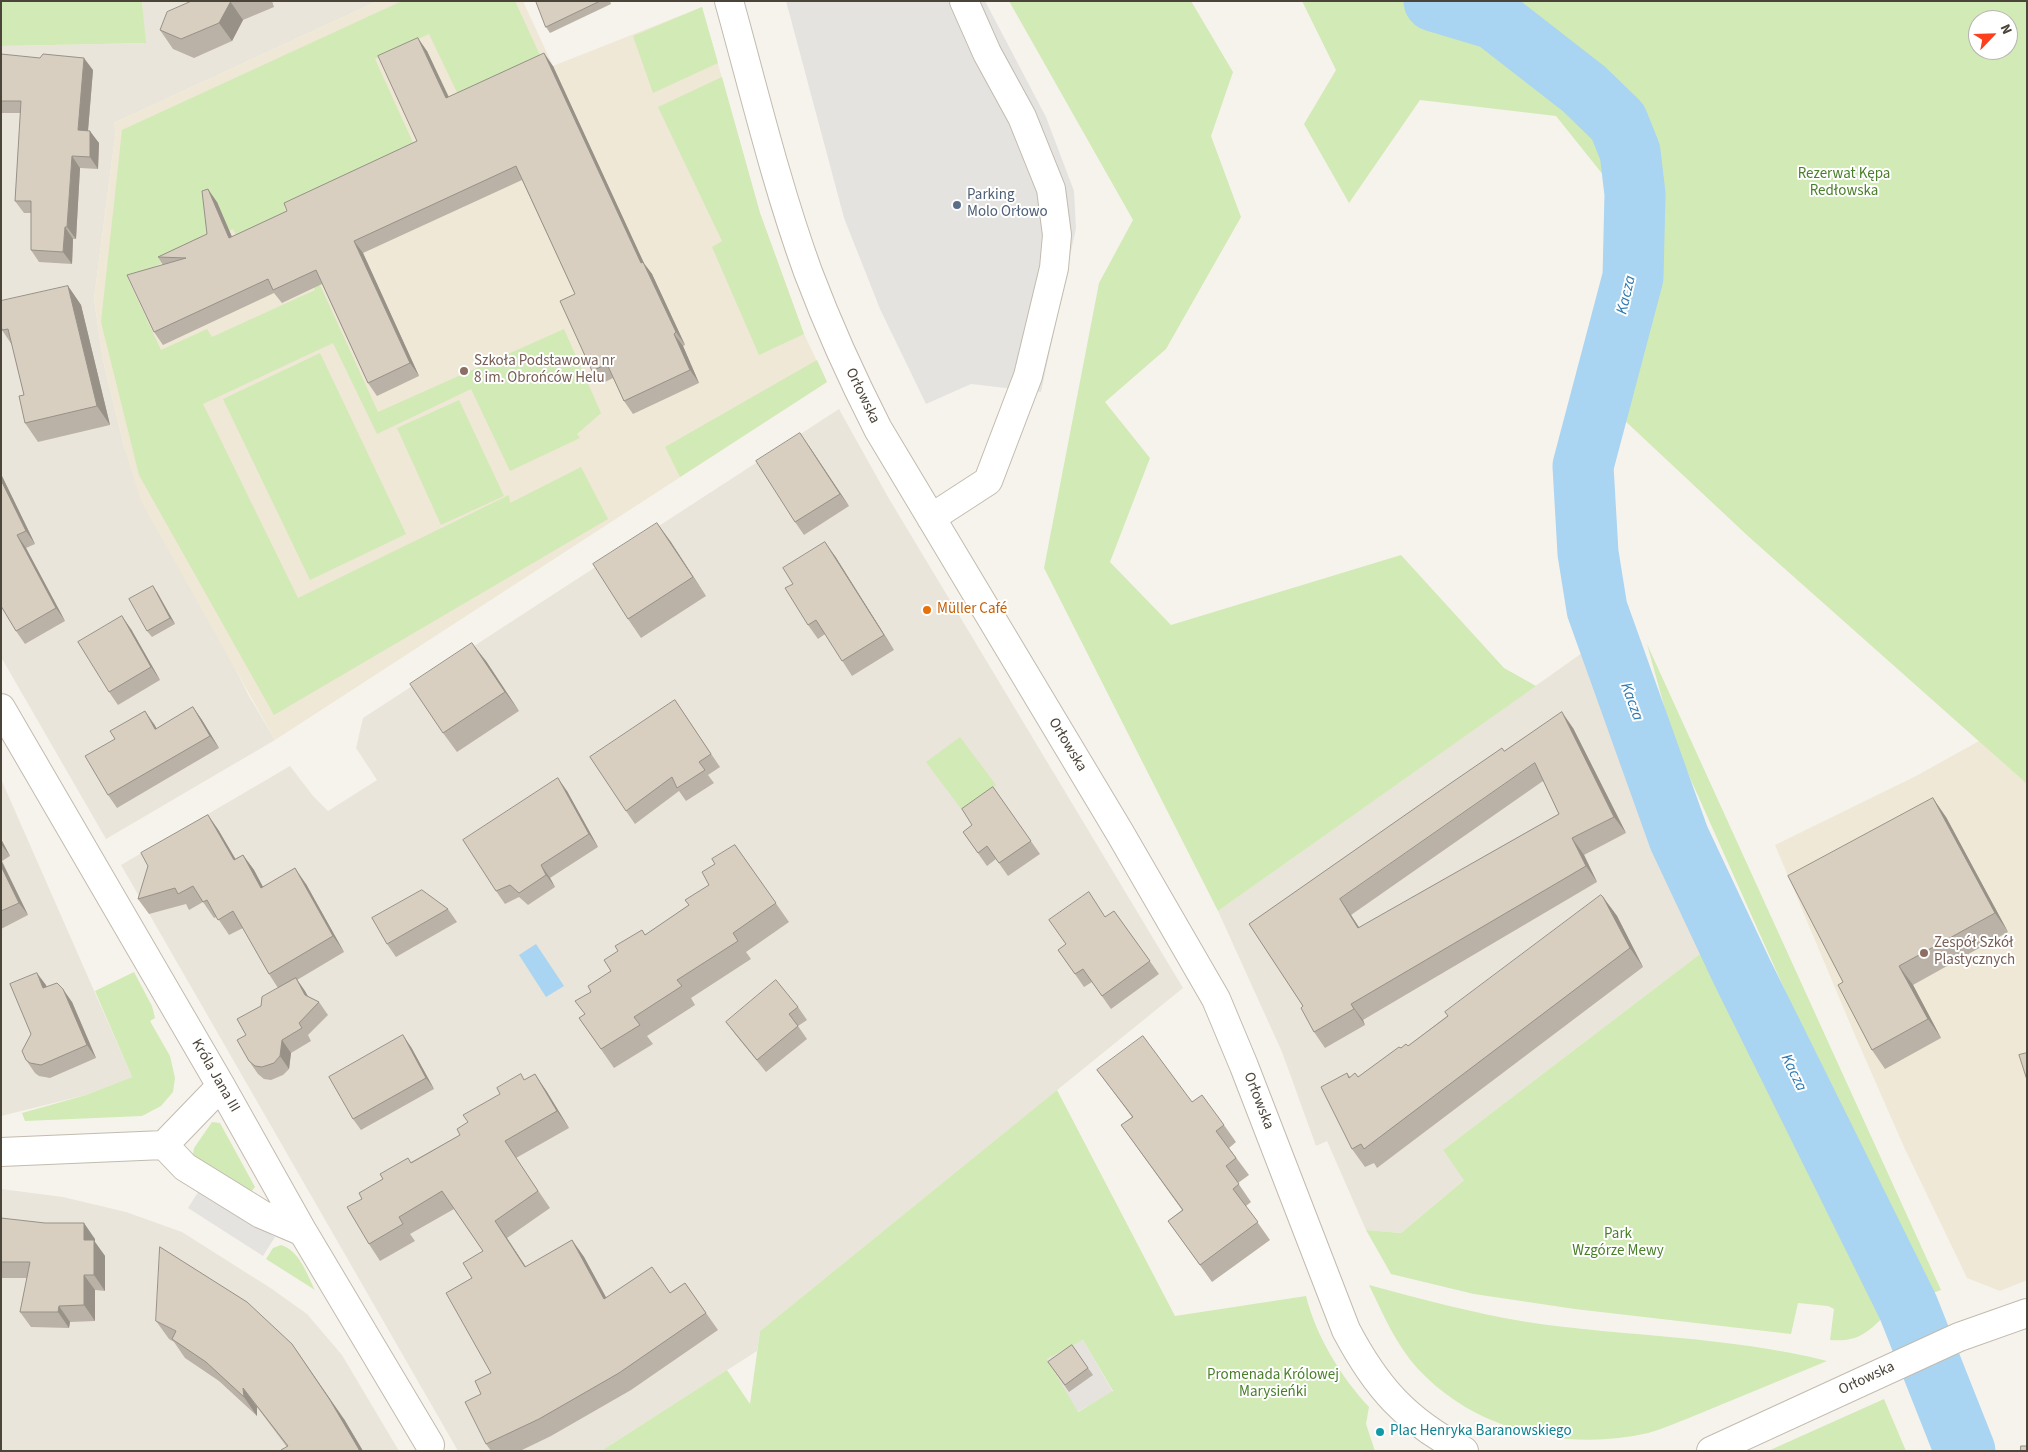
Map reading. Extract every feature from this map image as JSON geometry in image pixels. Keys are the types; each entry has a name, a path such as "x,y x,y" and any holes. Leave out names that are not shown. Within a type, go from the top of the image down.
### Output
{"street":[{"name":"Orłowska","path":"729,1 788,211 808,273 855,384 878,428 1125,841 1216,999 1244,1066 1339,1313 1361,1359 1378,1384 1406,1412 1436,1436 1464,1451"},
{"path":"931,518 988,481 1028,376 1054,268 1057,234 1051,189 1026,126 987,53 964,1"},
{"name":"Króla Jana III","path":"2,711 222,1086 303,1232 430,1445"},
{"path":"1,1152 164,1144 222,1086"},
{"path":"164,1144 185,1167 261,1214 303,1232"},
{"name":"Orłowska","path":"1711,1451 1959,1337 2027,1314"}],"shaded area":[{"path":"142,1 378,1 114,123 116,129 94,299 103,360 125,450 249,696 275,740 106,839 1,657 1,46 145,43"},
{"name":"Szkoła Podstawowa nr 8 im. Obrońców Helu","path":"378,1 523,1 553,66 702,7 760,213 804,334 827,382 275,740 141,501 125,450 103,360 94,299 116,129 114,123"},
{"name":"Parking Molo Orłowo","path":"786,1 985,1 1046,117 1074,191 1076,228 1041,392 971,384 926,404 880,309 844,218"},
{"path":"839,409 888,497 1183,988 760,1331 757,1351 601,1451 458,1451 121,865 290,766 313,796 328,811 377,780 356,748 363,718"},
{"path":"1582,653 1668,877 1713,944 1443,1150 1465,1179 1401,1233 1366,1230 1327,1141 1316,1146 1282,1052 1218,911"},
{"name":"Zespół Szkół Plastycznych","path":"1979,741 2027,784 2027,1280 2000,1291 1967,1278 1904,1147 1775,845 1916,776"},
{"path":"1,779 132,1077 86,1095 1,1116"},
{"path":"1,1189 63,1197 126,1212 182,1232 272,1289 307,1314 342,1355 399,1451 1,1451"},
{"path":"200,1189 275,1237 263,1256 188,1208"},
{"path":"1083,1340 1113,1392 1077,1412 1047,1359"}],"green space":[{"path":"1,1 142,1 146,43 1,46"},
{"path":"402,1 515,1 544,64 465,109 429,34 375,59 415,147 284,207 290,220 240,243 233,229 128,279 161,350 207,329 212,337 315,290 310,277 315,274 378,412 564,329 601,413 577,434 580,438 510,471 471,389 377,434 333,343 203,404 298,598 509,495 510,503 581,467 608,519 274,715 139,475 101,322 122,130"},
{"path":"1009,1 1191,1 1233,72 1211,136 1241,217 1166,349 1105,402 1150,458 1110,562 1171,625 1401,555 1504,668 1536,686 1218,911 1044,568 1099,283 1133,220"},
{"name":"Rezerwat Kępa Redłowska","path":"1302,1 2027,1 2027,784 1749,537 1622,418 1616,191 1556,116 1420,100 1349,203 1304,124 1336,70"},
{"path":"702,7 718,63 653,93 633,36"},
{"path":"722,77 760,213 804,334 759,355 712,247 722,241 658,107"},
{"path":"320,353 406,534 310,580 223,399"},
{"path":"817,360 827,382 680,477 665,447"},
{"path":"459,400 504,496 441,525 397,428"},
{"path":"1647,644 1941,1290 1922,1297 1674,742"},
{"path":"960,737 996,785 962,810 926,762"},
{"name":"Park Wzgórze Mewy","path":"1713,944 1813,1135 1884,1316 1872,1328 1860,1336 1847,1340 1830,1340 1834,1309 1828,1306 1798,1303 1791,1334 1575,1309 1474,1294 1391,1274 1366,1230 1401,1233 1464,1180 1443,1150"},
{"path":"134,972 152,1006 155,1018 150,1021 170,1056 175,1078 173,1092 161,1106 142,1116 25,1121 22,1113 86,1095 132,1077 95,991"},
{"name":"Promenada Królowej Marysieńki","path":"1057,1090 1175,1316 1306,1296 1310,1311 1323,1341 1339,1369 1369,1407 1366,1424 1375,1451 601,1451 727,1370 750,1404 760,1331","holes":["1083,1340 1113,1391 1078,1412 1047,1359"]},
{"path":"212,1122 220,1123 255,1187 250,1193 200,1162 193,1154 194,1148"},
{"path":"281,1245 298,1257 315,1290 266,1259 273,1248"},
{"path":"1369,1285 1467,1310 1527,1322 1753,1346 1827,1361 1648,1433 1586,1440 1554,1437 1524,1431 1495,1422 1467,1408 1441,1390 1418,1369 1403,1350 1390,1329"},
{"path":"1884,1399 1906,1451 1768,1451"}],"water":[{"path":"536,944 564,986 546,997 519,955"}],"building":[{"path":"192,1 231,1 219,23 181,39 160,30 167,12"},
{"path":"536,1 600,1 546,27"},
{"path":"418,38 446,98 544,53 641,263 643,262 676,332 674,334 690,370 624,401 607,364 592,371 560,301 575,294 516,166 354,241 410,363 368,383 316,270 273,290 268,279 154,332 127,275 186,258 158,257 207,234 202,191 208,189 229,238 287,211 284,203 417,141 378,56"},
{"path":"1,54 40,58 43,54 84,58 78,130 90,131 90,157 72,156 67,227 65,227 63,252 31,250 31,201 15,201 21,101 1,101"},
{"path":"68,286 97,406 25,423 19,396 24,395 8,329 2,330 1,326 1,301"},
{"path":"800,433 840,494 795,522 756,461"},
{"path":"1,480 26,531 17,535 56,608 16,631 1,606"},
{"path":"657,523 693,577 628,619 593,564"},
{"path":"825,542 884,635 842,661 816,620 808,625 785,588 793,584 783,568"},
{"path":"153,586 170,618 147,631 129,599"},
{"path":"122,616 151,667 109,692 78,642"},
{"path":"472,643 505,692 443,733 410,684"},
{"path":"675,700 711,754 699,762 705,770 677,788 672,777 626,811 590,757"},
{"path":"193,707 210,736 108,795 85,756 115,739 110,731 145,711 155,729"},
{"path":"1562,712 1614,817 1572,838 1586,866 1351,1004 1354,1009 1314,1032 1301,1008 1303,1006 1249,924 1502,748 1504,751","holes":["1535,763 1559,814 1358,928 1340,899"]},
{"path":"558,778 589,834 541,865 546,875 519,893 510,885 496,891 463,840"},
{"path":"993,787 1031,841 999,863 987,846 978,853 963,832 972,825 962,809"},
{"path":"1933,798 1995,913 1899,966 1928,1019 1872,1050 1838,985 1843,982 1788,876"},
{"path":"208,815 234,860 243,855 261,888 295,868 333,936 269,974 233,911 218,920 207,900 203,902 193,886 178,894 175,888 138,899 148,866 141,853"},
{"path":"735,845 776,903 733,933 738,941 677,980 682,986 634,1017 640,1025 601,1049 579,1018 585,1014 575,1001 591,992 588,986 611,971 604,960 618,951 615,946 642,930 645,935 689,905 685,900 709,885 702,872 715,864 712,859"},
{"path":"1,866 19,903 1,911"},
{"path":"422,890 448,909 387,944 372,918"},
{"path":"1089,892 1105,917 1114,911 1150,961 1102,996 1083,969 1075,974 1058,950 1066,944 1049,920"},
{"path":"1601,895 1630,948 1364,1149 1361,1144 1352,1149 1321,1087 1347,1073 1349,1078 1355,1073 1358,1077 1399,1047 1401,1048 1406,1044 1408,1046 1448,1016 1445,1012"},
{"path":"37,973 43,988 57,983 63,989 87,1045 41,1065 30,1063 26,1060 22,1051 31,1034 10,984"},
{"path":"296,978 305,995 319,1002 299,1023 302,1028 282,1040 280,1056 274,1063 262,1067 255,1066 249,1061 237,1040 246,1035 237,1019 261,1006 262,997"},
{"path":"776,980 798,1007 789,1014 798,1026 757,1060 726,1022"},
{"path":"403,1035 426,1078 353,1119 329,1077"},
{"path":"1143,1036 1192,1102 1202,1095 1224,1125 1216,1131 1236,1158 1226,1166 1239,1184 1233,1189 1258,1222 1200,1265 1168,1221 1183,1210 1121,1125 1133,1117 1097,1070"},
{"path":"2027,1053 2027,1080 2019,1055"},
{"path":"521,1074 524,1080 535,1074 557,1111 505,1141 538,1191 495,1221 525,1267 572,1240 604,1299 652,1267 670,1293 685,1283 706,1313 619,1373 539,1419 486,1444 465,1402 481,1394 475,1381 491,1373 446,1293 472,1278 463,1263 483,1251 442,1191 399,1217 403,1224 369,1244 347,1207 362,1199 359,1193 383,1179 380,1174 408,1158 411,1163 460,1135 457,1129 468,1122 463,1115 500,1094 497,1088"},
{"path":"1,1218 45,1223 84,1223 84,1240 94,1240 94,1275 84,1275 84,1305 59,1306 58,1312 20,1312 30,1262 1,1262"},
{"path":"160,1247 247,1302 292,1344 330,1400 360,1451 281,1451 288,1446 243,1388 244,1397 206,1362 172,1339 176,1331 156,1321"},
{"path":"1072,1345 1088,1368 1065,1385 1048,1362"},
{"path":"2021,1446 2027,1446 2027,1451 2021,1451"}],"waterway":[{"name":"Kacza","path":"1434,1 1494,19 1584,89 1618,122 1630,152 1635,194 1633,277 1583,466 1588,553 1597,609 1679,838 1742,972 1908,1307 1965,1451"}],"place":[{"name":"Parking Molo Orłowo","path":"957,205"},
{"name":"Szkoła Podstawowa nr 8 im. Obrońców Helu","path":"464,371"},
{"name":"Müller Café","path":"927,610"},
{"name":"Zespół Szkół Plastycznych","path":"1924,953"},
{"name":"Plac Henryka Baranowskiego","path":"1380,1432"}]}
